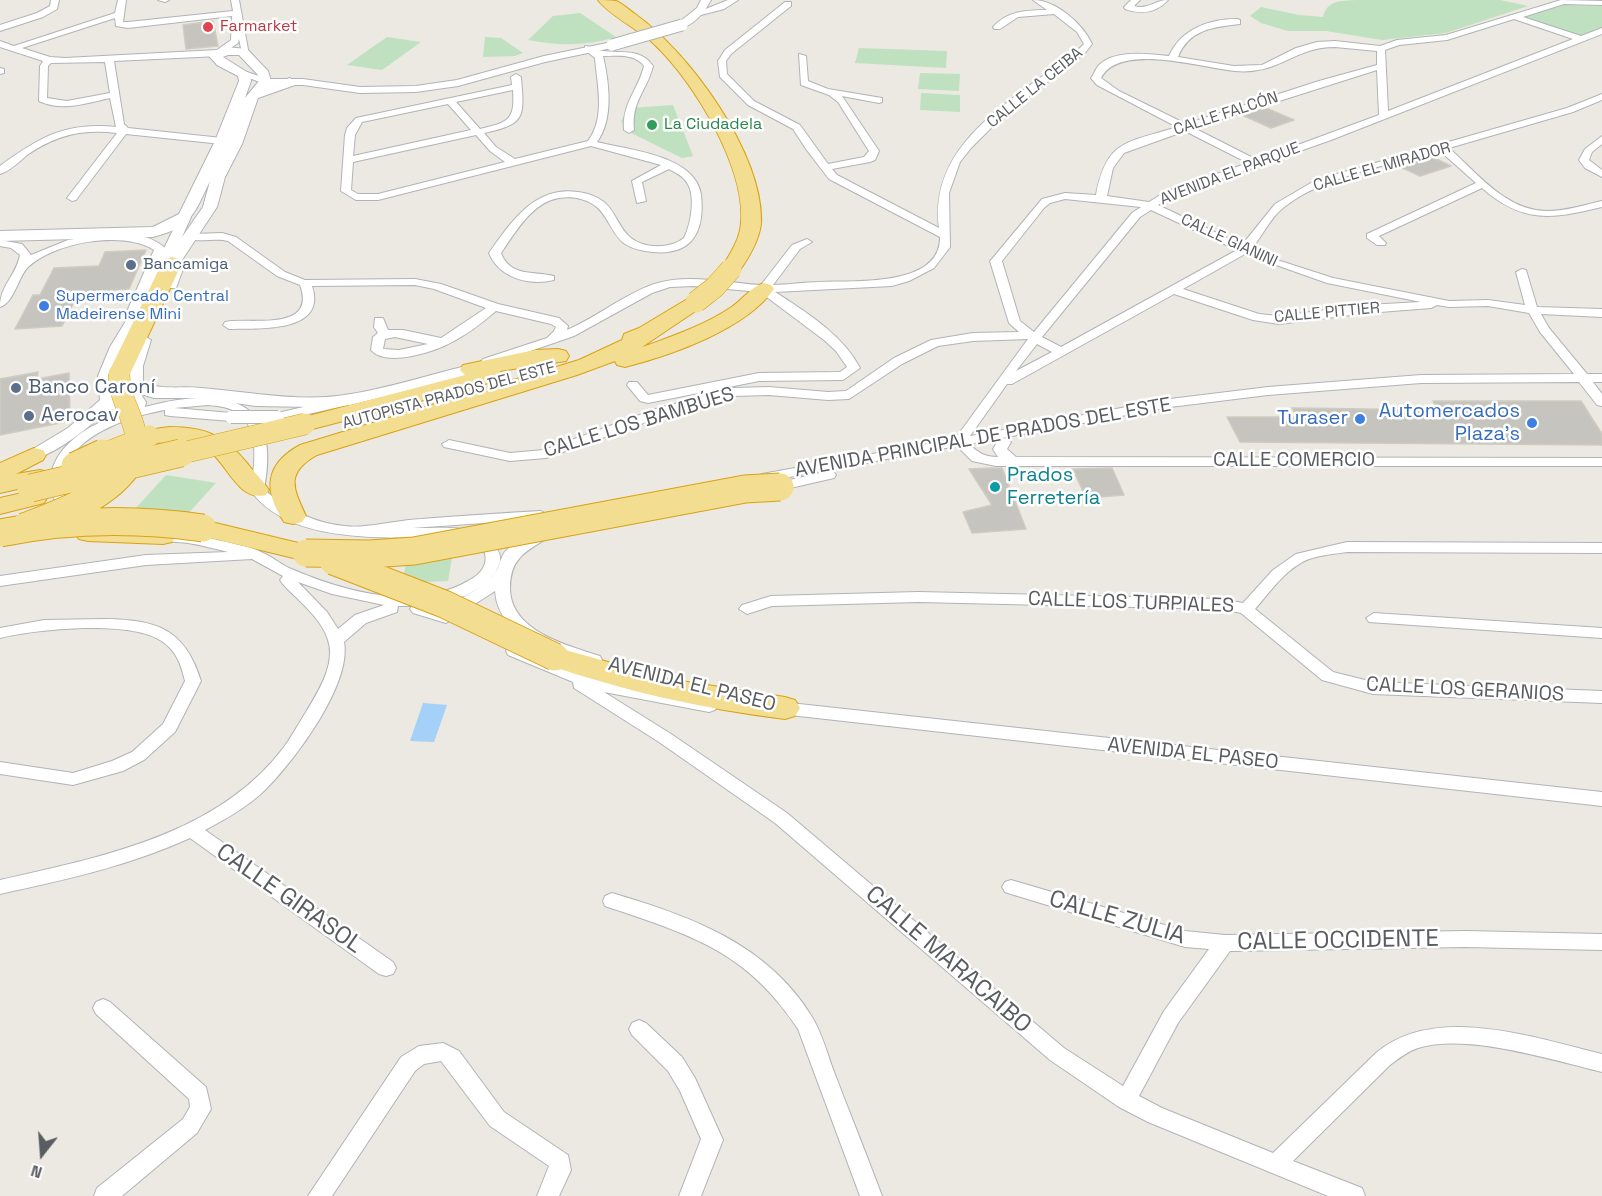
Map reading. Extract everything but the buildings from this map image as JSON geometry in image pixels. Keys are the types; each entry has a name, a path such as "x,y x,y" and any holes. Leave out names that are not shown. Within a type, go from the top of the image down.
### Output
{"highway":[{"name":"AUTOPISTA PRADOS DEL ESTE","path":"0,506 35,479 308,432 647,333 715,287 738,220 738,195 726,167 669,65 640,35 592,0"},
{"name":"AUTOPISTA PRADOS DEL ESTE","path":"0,494 35,479 305,424 555,360 649,321 723,269 747,241 752,216 752,199 738,161 694,81 682,64 655,37 605,0"},
{"path":"8,530 91,498 112,483 130,462 138,442 137,432 121,395 126,374 152,301 172,263"},
{"path":"462,372 535,357 555,360 624,361 678,341 738,311 754,302 764,290"},
{"path":"293,516 282,485 283,478 290,464 304,452 555,360 616,351 639,340 647,333"},
{"path":"0,485 35,479 73,467 121,445 149,436 177,434 208,439 223,450 257,490"},
{"path":"0,473 35,479"},
{"path":"306,553 370,554 414,551 745,489 780,487"},
{"path":"8,530 104,520 160,521 203,528 306,553 367,573 444,604 562,667 732,703 785,708"},
{"path":"8,530 163,536"}],"main road":[{"path":"0,236 153,232 164,229 185,217 222,141 243,89 244,74 220,57 234,50 246,53 264,74 265,81 253,95 235,144 218,177 210,207 192,237 172,263"},
{"path":"253,95 290,82"},
{"path":"126,374 134,386 154,393 200,393 290,403 350,400 462,372"}],"street":[{"path":"0,28 46,13 54,7 55,0"},
{"path":"122,0 119,24 237,14"},
{"path":"235,0 246,53"},
{"path":"697,14 706,0"},
{"path":"244,74 265,81 360,90 416,89 458,82 544,59 591,51 682,25 697,14 721,7 734,0"},
{"name":"CALLE LA CEIBA","path":"946,236 942,216 944,199 947,181 956,161 980,133 1015,102 1088,45 1086,37 1078,29 1037,0"},
{"path":"1136,0 1128,7 1142,11 1155,8 1164,0"},
{"name":"CALLE LA CEIBA","path":"1256,163 1116,93 1100,83 1096,78 1097,73 1106,63 1122,57 1251,69 1273,65 1296,51 1316,45 1381,49 1397,43 1447,37 1567,1 1602,3"},
{"path":"462,372 555,360 580,328 643,294 667,284 686,282 764,290 900,281 923,271 938,258 946,244 946,236 833,177 809,147 797,127 745,98 726,79 722,70 722,61 728,52 788,4"},
{"path":"1019,14 1025,21 1019,25 997,27 1004,19 1019,14 1054,12"},
{"path":"4,46 119,14"},
{"path":"4,46 49,60 220,57 235,41 237,14"},
{"path":"1512,16 1583,40"},
{"path":"1172,60 1177,47 1195,32 1226,21 1236,22"},
{"name":"AVENIDA EL PARQUE","path":"963,445 970,423 1000,386 1033,336 1136,215 1149,205 1169,194 1384,116 1602,32"},
{"path":"1381,49 1384,116"},
{"path":"591,51 599,57 603,123 597,137 591,143"},
{"path":"258,67 279,75 345,84 405,86 453,80 540,55 591,51 640,55 646,61 648,73 627,117 629,130"},
{"path":"802,56 804,83 824,90 841,100 874,151 866,160 825,166"},
{"path":"49,60 44,66 42,99 45,102 61,104 114,95"},
{"path":"109,60 119,124 124,130"},
{"name":"CALLE FALCÓN","path":"1101,198 1107,166 1113,155 1129,146 1322,83 1383,66"},
{"path":"348,160 478,132 507,123 518,115 516,82 451,102 358,120 352,128 348,160 346,191 363,198 378,197 591,143 670,164 692,183 695,217 688,240 676,247 641,247 633,244 622,235 605,209 595,200 582,195 552,196 535,206 495,253 498,264 506,272 518,276 550,278"},
{"path":"824,90 879,100"},
{"path":"841,100 854,94"},
{"name":"CALLE EL MIRADOR","path":"1000,386 1243,250 1270,214 1308,188 1570,110 1602,97"},
{"path":"451,102 494,149 512,162"},
{"path":"0,171 44,138 59,132 87,128 222,141"},
{"path":"72,198 124,130"},
{"path":"1602,139 1588,151 1584,160 1592,169 1602,174"},
{"path":"1443,148 1481,185 1513,209 1527,213 1568,214 1602,204"},
{"path":"641,201 637,181 670,164"},
{"path":"1381,243 1371,236 1481,185"},
{"name":"CALLE GIANINI","path":"1060,351 1033,336 1012,317 996,261 1040,206 1046,201 1065,196 1101,198 1149,205 1243,250 1314,276 1449,304 1488,303 1534,310 1602,313"},
{"path":"126,374 140,405 132,411 120,412 111,405 105,376 131,321 150,292 185,217"},
{"path":"192,237 222,236 231,239 281,274 304,283 415,282 436,286 494,307 548,319 562,326 555,360"},
{"path":"24,265 58,246 80,240 132,237 151,241 160,249 160,253 131,316 131,321"},
{"path":"764,290 796,247 807,242"},
{"path":"0,243 17,245 26,255 24,265 0,304"},
{"path":"1522,272 1528,300 1544,329 1591,383 1602,402"},
{"path":"229,325 284,323 297,318 306,310 308,288 304,283"},
{"path":"633,385 648,399 759,377 833,377 850,373 854,368 852,362 838,345 764,290"},
{"name":"CALLE PITTIER","path":"1173,290 1257,317 1279,320 1367,309 1449,304"},
{"path":"444,342 428,341 400,333 385,334 377,341 376,350 388,355 432,349 460,334 494,307"},
{"path":"379,321 385,334"},
{"name":"CALLE LOS BAMBÚES","path":"448,444 510,457 546,454 661,412 733,392 761,390 828,396 849,395 898,361 924,347 960,338 1033,336"},
{"name":"AVENIDA PRINCIPAL DE PRADOS DEL ESTE","path":"418,609 441,608 463,602 489,588 524,545 555,530 726,500 963,445 1180,402 1313,386 1478,377 1591,383"},
{"name":"AVENIDA PRINCIPAL DE PRADOS DEL ESTE","path":"368,530 405,524 500,519 586,508 963,445 1005,442 1184,409 1299,394 1443,386 1591,383 1602,378"},
{"path":"137,396 195,402"},
{"path":"62,460 86,442 111,429 141,418 180,412 231,417 278,417 350,400"},
{"path":"79,442 124,417 146,410 208,401 231,405 246,413 258,428 261,454 257,490 268,502 293,516 318,524 368,530 472,535 490,550 494,562 486,575 470,587 442,599 427,601 383,598 344,591 273,567"},
{"path":"111,405 62,460 57,475 58,489 67,507 83,518 107,528 205,542 255,555 287,580 325,621 336,641"},
{"path":"0,465 35,479 74,431 111,405"},
{"path":"1005,442 1000,449 1001,453 1009,460 1016,461"},
{"name":"CALLE COMERCIO","path":"963,445 973,457 982,460 1016,461 1602,462"},
{"name":"AVENIDA EL PASEO","path":"368,530 491,526 508,535 512,542 502,596 505,608 513,620 541,639 621,670 667,683 761,699 785,708 1602,799"},
{"name":"CALLE LOS TURPIALES","path":"747,609 771,601 918,597 1194,602 1246,609 1291,563 1302,557 1347,547 1602,548"},
{"path":"0,581 146,560 210,559 255,555"},
{"path":"287,580 325,597 392,608 418,609 452,620 534,662 562,667"},
{"path":"0,887 134,853 216,818 250,795 285,760 310,723 332,677 336,641 350,624 361,617 392,608"},
{"name":"CALLE LOS GERANIOS","path":"1246,609 1328,676 1349,683 1373,688 1602,697"},
{"path":"1374,618 1602,633"},
{"path":"0,633 37,626 136,624 166,635 178,645 186,656 193,681 169,728 138,756 117,766 74,779 0,768"},
{"name":"CALLE MARACAIBO","path":"562,667 781,818 1057,1054 1126,1100 1155,1115 1354,1196"},
{"name":"CALLE GIRASOL","path":"191,830 386,968"},
{"name":"CALLE ZULIA","path":"1011,886 1185,939 1225,943"},
{"path":"612,902 656,914 728,944 756,964 794,1004 806,1025 871,1196"},
{"name":"CALLE OCCIDENTE","path":"1126,1100 1171,1017 1225,943 1465,939 1602,942"},
{"path":"103,1008 199,1094 201,1109 190,1126 105,1196"},
{"path":"639,1029 675,1064 693,1095 712,1140 690,1196"},
{"path":"1276,1166 1283,1156 1383,1059 1399,1046 1420,1039 1465,1035 1602,1063"},
{"path":"319,1196 408,1064 419,1055 443,1052 452,1057 497,1119 560,1162 560,1170 548,1196"}],"green space":[{"path":"1356,0 1500,0 1528,6 1446,33 1382,40 1326,31 1288,31 1261,23 1250,16 1261,7 1299,15 1323,17 1331,4"},
{"path":"1564,5 1602,6 1602,28 1580,36 1522,17"},
{"path":"580,13 616,37 572,44 528,40 553,16"},
{"path":"387,37 421,42 382,70 347,65"},
{"path":"485,37 501,38 523,53 515,56 483,57"},
{"path":"859,48 947,51 946,68 855,63"},
{"path":"920,73 960,74 959,91 918,89"},
{"path":"921,93 960,95 960,112 920,110"},
{"name":"La Ciudadela","path":"673,105 693,156 682,158 625,130 621,121 629,108"},
{"path":"166,475 216,483 184,518 135,509"},
{"path":"453,552 448,581 402,583 408,554"}],"water":[{"path":"423,703 447,705 434,742 410,741"}],"place":[{"name":"Farmarket","path":"208,27"},
{"name":"La Ciudadela","path":"652,125"},
{"name":"Bancamiga","path":"131,265"},
{"name":"Supermercado Central Madeirense Mini","path":"44,306"},
{"name":"Banco Caroní","path":"16,388"},
{"name":"Aerocav","path":"29,416"},
{"name":"Turaser","path":"1360,419"},
{"name":"Automercados Plaza's","path":"1532,423"},
{"name":"Prados Ferretería","path":"995,487"}]}
